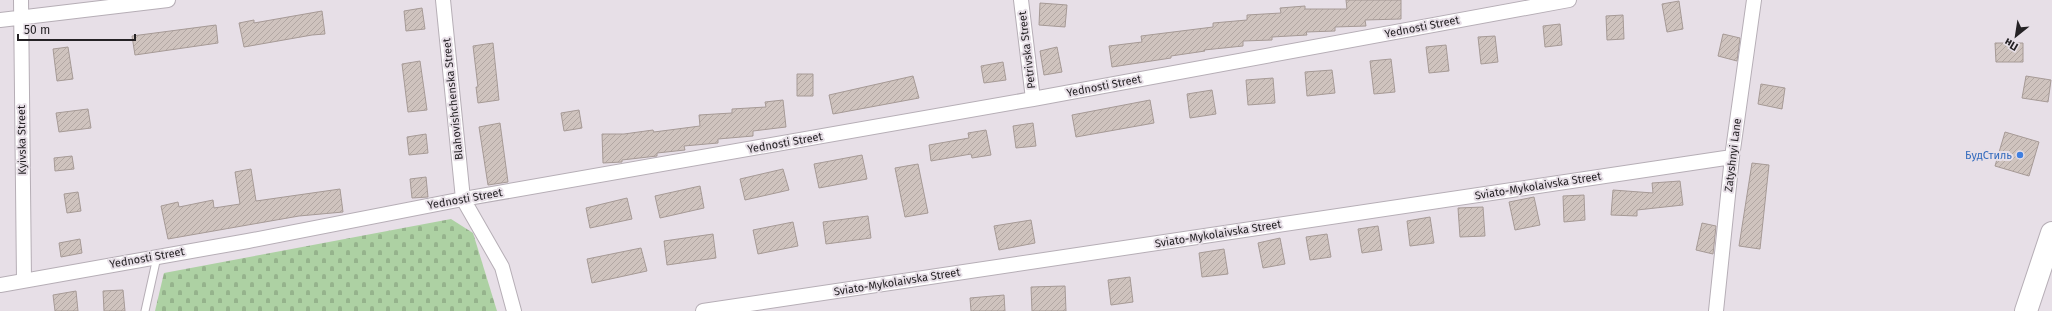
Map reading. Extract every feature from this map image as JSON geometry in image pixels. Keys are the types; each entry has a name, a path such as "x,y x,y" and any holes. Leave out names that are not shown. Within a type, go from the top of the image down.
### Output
{"highway":[{"path":"2026,311 2052,233"}],"street":[{"name":"Kyivska Street","path":"21,0 24,280"},
{"path":"0,20 168,0"},
{"name":"Blahovishchenska Street","path":"443,0 463,199"},
{"name":"Petrivska Street","path":"1021,0 1034,99"},
{"name":"Yednosti Street","path":"0,285 248,241 463,199 1034,99 1509,5 1569,0"},
{"name":"Zatyshnyi Lane","path":"1716,311 1732,157 1754,0"},
{"name":"Sviato-Mykolaivska Street","path":"704,311 1732,157"},
{"path":"463,199 502,267 514,311"}],"lane":[{"path":"145,311 157,256"}],"green space":[{"path":"451,219 473,233 497,311 155,311 164,273"}],"building":[{"path":"1346,0 1401,0 1401,19 1365,20 1366,26 1335,27 1335,31 1306,32 1307,35 1272,37 1272,40 1243,41 1243,46 1204,50 1205,51 1171,56 1171,58 1112,67 1109,46 1142,42 1141,36 1213,27 1213,23 1247,20 1247,15 1281,13 1280,8 1305,6 1305,9 1347,9"},
{"path":"1679,1 1683,29 1667,32 1662,4"},
{"path":"1040,3 1067,5 1065,27 1039,25"},
{"path":"422,8 425,29 406,31 404,11"},
{"path":"322,11 325,34 244,47 239,23 254,20 254,23"},
{"path":"1623,15 1624,39 1607,40 1606,16"},
{"path":"1560,24 1562,45 1545,47 1543,26"},
{"path":"216,25 218,43 135,55 132,36"},
{"path":"1723,34 1740,38 1737,61 1718,56"},
{"path":"1495,36 1498,62 1481,64 1478,37"},
{"path":"493,43 499,100 478,103 476,87 478,87 473,46"},
{"path":"1995,43 2023,43 2023,62 1996,62"},
{"path":"1446,45 1449,71 1429,73 1426,47"},
{"path":"68,47 73,79 57,81 53,49"},
{"path":"1057,47 1062,72 1044,75 1040,51"},
{"path":"1391,59 1395,92 1374,94 1370,61"},
{"path":"420,61 427,110 408,112 402,64"},
{"path":"1003,62 1006,80 984,83 981,66"},
{"path":"1332,70 1335,93 1307,96 1305,72"},
{"path":"797,74 813,74 813,96 797,96"},
{"path":"913,76 919,98 833,114 829,95"},
{"path":"2026,76 2051,80 2048,102 2022,98"},
{"path":"1273,78 1275,103 1248,105 1246,80"},
{"path":"1761,84 1785,88 1782,109 1758,104"},
{"path":"1212,90 1216,114 1190,118 1187,94"},
{"path":"783,100 786,127 753,131 753,136 718,139 718,143 684,146 685,150 657,153 657,156 622,160 622,162 603,163 602,134 624,134 653,130 654,132 700,126 699,115 732,113 732,109 766,107 765,102"},
{"path":"1150,100 1154,123 1076,137 1072,115"},
{"path":"88,109 91,128 59,132 56,113"},
{"path":"579,110 582,128 564,131 561,113"},
{"path":"500,123 508,182 488,185 479,127"},
{"path":"1033,123 1036,146 1016,148 1013,126"},
{"path":"986,130 991,155 972,158 971,154 931,161 929,145 969,138 968,133"},
{"path":"2005,132 2039,142 2029,176 1995,166"},
{"path":"426,134 428,153 409,155 407,137"},
{"path":"862,155 867,179 819,188 814,164"},
{"path":"72,156 74,169 55,171 54,158"},
{"path":"1752,163 1769,165 1760,249 1739,246"},
{"path":"918,164 928,213 905,217 895,168"},
{"path":"251,169 256,201 340,189 343,212 299,216 168,239 161,206 178,202 179,207 213,200 214,208 240,204 235,172"},
{"path":"783,169 789,190 745,200 740,179"},
{"path":"426,177 428,197 412,198 410,179"},
{"path":"1680,181 1683,205 1637,210 1637,216 1611,215 1613,190 1653,193 1652,183"},
{"path":"700,186 704,208 660,218 655,196"},
{"path":"78,192 81,211 67,213 64,194"},
{"path":"1584,195 1585,220 1564,222 1563,196"},
{"path":"1534,197 1540,225 1515,230 1509,202"},
{"path":"627,198 632,219 590,228 586,208"},
{"path":"1483,207 1485,236 1460,237 1458,208"},
{"path":"868,216 871,238 826,244 823,222"},
{"path":"1430,217 1434,243 1410,246 1407,221"},
{"path":"1031,220 1035,243 999,250 994,226"},
{"path":"793,222 798,246 758,254 753,230"},
{"path":"1702,223 1716,226 1713,254 1696,250"},
{"path":"1378,226 1382,250 1362,253 1358,229"},
{"path":"713,234 716,258 667,265 664,241"},
{"path":"1327,234 1331,257 1310,260 1306,237"},
{"path":"1280,238 1285,264 1263,268 1258,243"},
{"path":"80,239 82,253 61,257 59,243"},
{"path":"641,248 647,271 592,283 587,259"},
{"path":"1224,249 1228,274 1202,277 1199,253"},
{"path":"1130,277 1133,302 1111,305 1108,280"},
{"path":"1065,286 1066,311 1032,311 1031,287"},
{"path":"123,290 125,311 104,311 103,291"},
{"path":"76,291 78,311 55,311 53,295"},
{"path":"1004,295 1005,311 971,311 970,298"}],"place":[{"name":"БудСтиль","path":"2020,155"}]}
